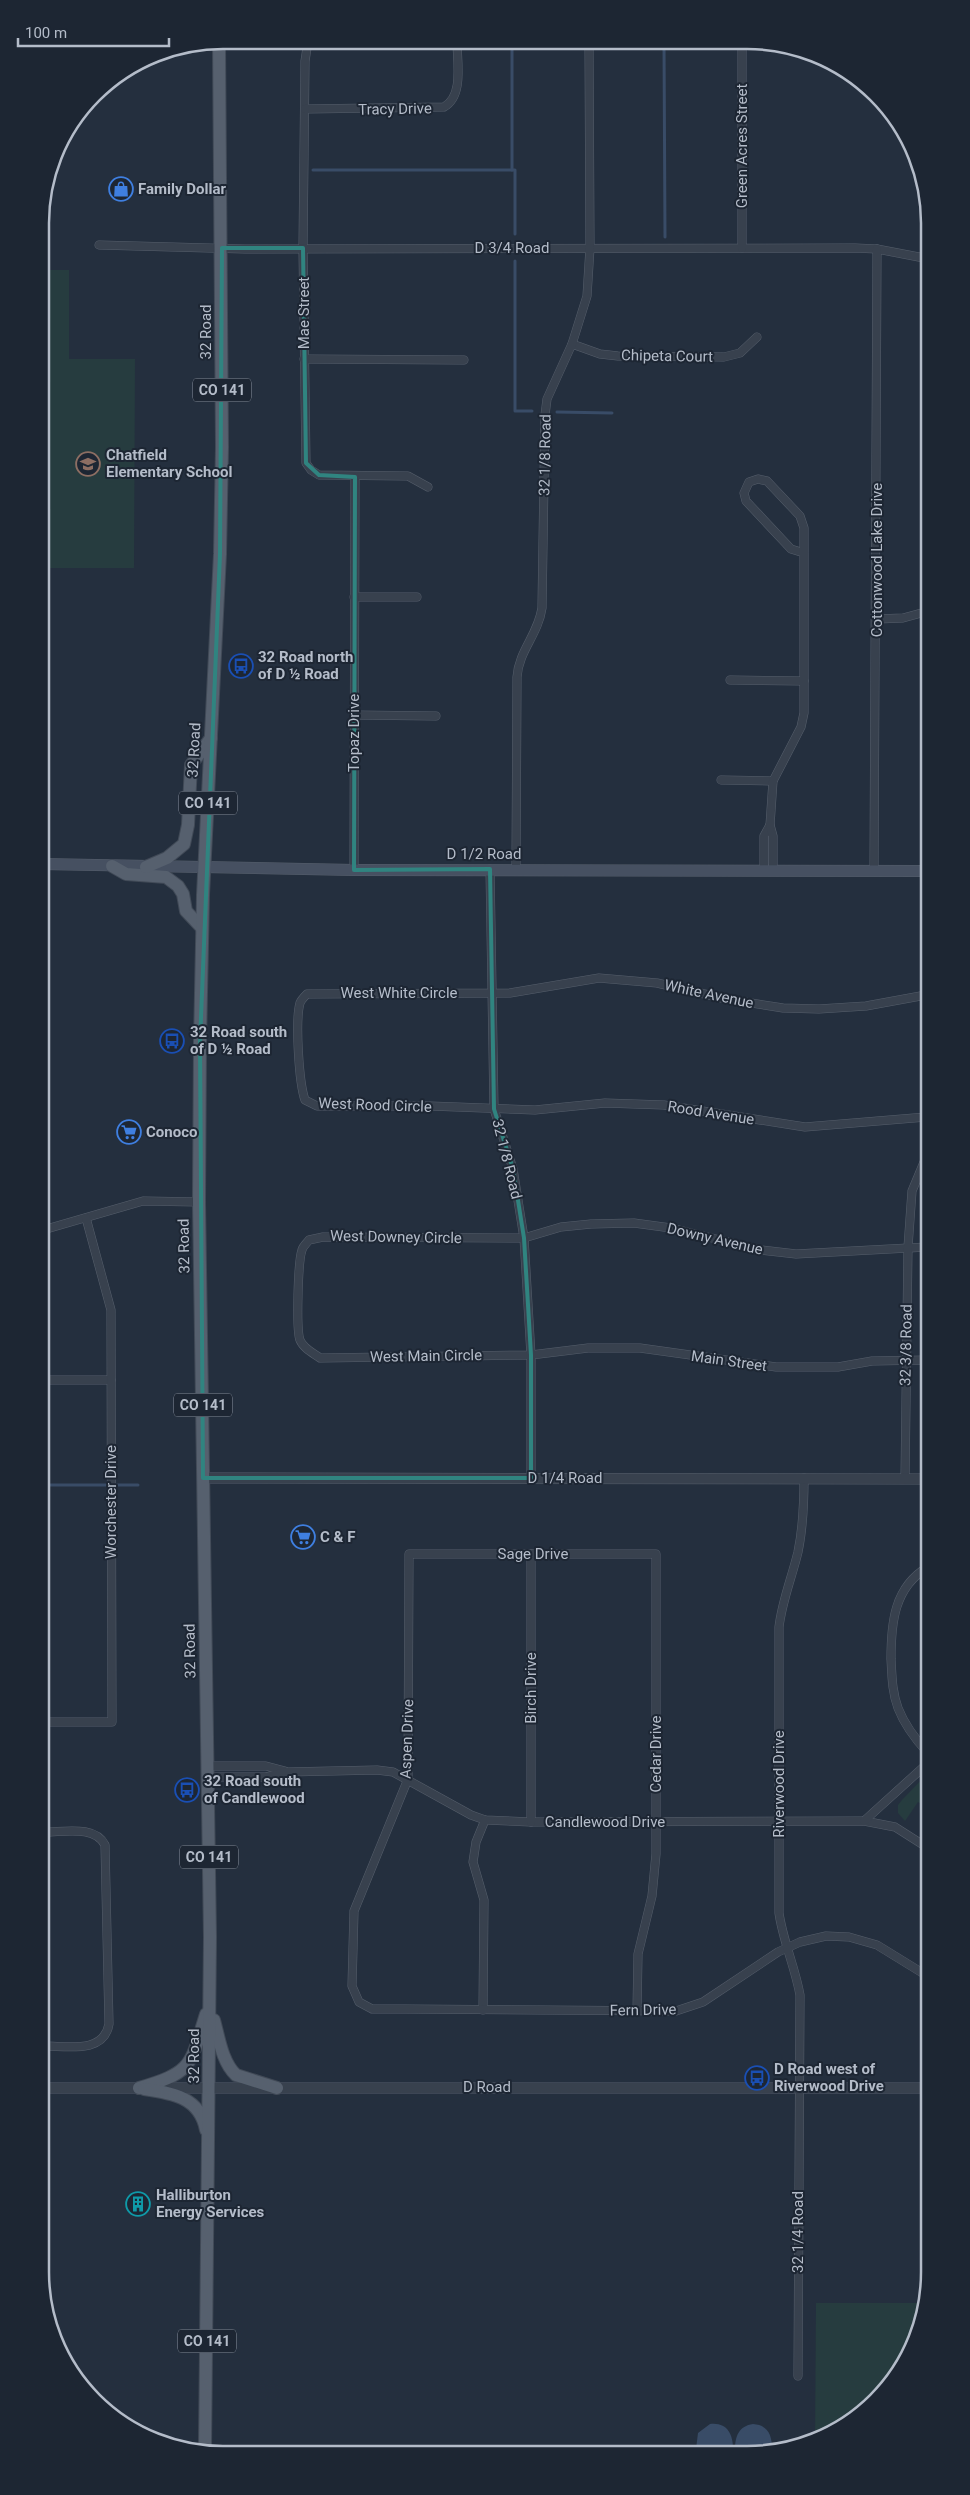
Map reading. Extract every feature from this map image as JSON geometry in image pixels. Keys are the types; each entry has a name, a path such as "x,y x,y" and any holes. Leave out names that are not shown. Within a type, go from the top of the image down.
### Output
{"main road":[{"name":"32 Road","path":"205,2445 210,2148 210,2003 199,1202 202,928 222,486 222,248 218,49"},
{"path":"146,867 166,858 184,844 188,825 191,765 211,738"},
{"name":"D 1/2 Road","path":"49,864 354,870 921,871"},
{"path":"112,866 126,874 166,876 178,886 183,894 186,911 202,928"},
{"path":"210,2003 226,2062 231,2071 236,2076 277,2088"},
{"path":"139,2088 167,2080 181,2072 193,2054 210,2003"},
{"path":"139,2088 177,2094 190,2101 202,2116 206,2125 210,2148"}],"street":[{"name":"Mae Street","path":"306,49 304,61 303,248 306,463 310,470 319,475 355,477 408,476 428,487"},
{"name":"Tracy Drive","path":"305,109 435,109 444,107 451,104 457,91 457,49"},
{"name":"32 1/8 Road","path":"516,869 517,677 521,655 540,623 542,608 545,415 547,399 572,344 587,296 590,248 589,49"},
{"name":"Green Acres Street","path":"742,49 742,248"},
{"name":"D 3/4 Road","path":"98,245 222,248 877,249 921,257"},
{"name":"Cottonwood Lake Drive","path":"874,870 877,619 877,249"},
{"name":"Chipeta Court","path":"572,344 600,354 618,356 724,357 740,354 757,337"},
{"path":"304,359 464,360"},
{"name":"Topaz Drive","path":"354,870 355,477"},
{"path":"768,870 764,836 770,825 773,781 801,727 804,713 804,553 804,528 800,516 766,480 758,479 749,482 745,489 746,501 791,549 804,553"},
{"path":"354,596 417,596"},
{"path":"877,619 903,618 921,613"},
{"path":"730,680 804,680"},
{"path":"354,715 436,716"},
{"path":"721,780 773,781"},
{"name":"32 1/8 Road","path":"490,869 494,1109 513,1169 524,1238 531,1355 531,1478"},
{"name":"White Avenue","path":"491,993 510,992 599,978 657,983 726,999 783,1008 820,1009 866,1006 921,996"},
{"name":"West White Circle","path":"307,994 491,993"},
{"name":"West Rood Circle","path":"307,994 300,1002 299,1014 301,1088 305,1100 317,1106 430,1106 494,1109"},
{"name":"Rood Avenue","path":"494,1109 535,1110 605,1103 664,1105 806,1127 921,1117"},
{"name":"32 3/8 Road","path":"905,1479 905,1360 908,1247 912,1191 921,1168"},
{"path":"49,1228 143,1201 199,1202"},
{"name":"Worchester Drive","path":"49,1722 112,1722 111,1310 86,1218"},
{"name":"Downy Avenue","path":"524,1238 561,1227 634,1223 671,1228 760,1250 796,1254 921,1247"},
{"name":"West Downey Circle","path":"320,1358 308,1350 300,1340 300,1262 302,1249 309,1240 323,1237 524,1238"},
{"name":"Main Street","path":"531,1355 588,1348 640,1348 776,1367 838,1367 872,1361 921,1360"},
{"name":"West Main Circle","path":"320,1358 531,1355"},
{"path":"49,1380 111,1380"},
{"name":"D 1/4 Road","path":"203,1478 921,1479"},
{"name":"Riverwood Drive","path":"801,2089 800,1995 789,1948 782,1932 779,1913 779,1627 781,1607 798,1552 802,1527 804,1478"},
{"name":"Sage Drive","path":"410,1554 656,1554"},
{"name":"Aspen Drive","path":"359,2002 352,1986 354,1912 408,1779 410,1554"},
{"name":"Birch Drive","path":"531,1554 531,1822"},
{"name":"Cedar Drive","path":"637,2011 637,1972 641,1940 652,1896 656,1822 656,1554"},
{"path":"921,1573 908,1584 898,1602 892,1623 891,1652 893,1686 898,1707 907,1726 921,1744"},
{"name":"Candlewood Drive","path":"208,1771 266,1766 287,1772 377,1770 393,1772 471,1815 485,1820 531,1822 864,1821 895,1827 921,1844"},
{"path":"864,1821 921,1769"},
{"path":"483,2010 484,1900 473,1862 476,1842 485,1820"},
{"path":"49,1832 92,1833 100,1838 105,1845 109,2024 106,2034 94,2044 49,2046"},
{"name":"Fern Drive","path":"359,2002 368,2008 376,2010 676,2011 694,2006 712,1997 771,1956 800,1942 826,1936 862,1939 886,1950 921,1972"},
{"name":"D Road","path":"49,2088 921,2088"},
{"name":"32 1/4 Road","path":"798,2376 798,2135 801,2089"}],"highlighted area":[{"path":"222,248 303,248 306,463 319,475 355,477 354,870 490,869 494,1109 513,1169 524,1238 531,1355 531,1478 203,1478 200,1042 220,554"}],"green space":[{"path":"49,270 69,270 69,359 135,359 134,568 49,568"},
{"path":"921,1780 921,1804 918,1802 905,1821 898,1813 898,1805"},
{"path":"816,2303 918,2303 908,2339 892,2369 878,2387 853,2410 834,2423 815,2432"}],"water":[{"path":"710,2424 721,2425 728,2430 732,2438 733,2446 696,2446 698,2433"},
{"path":"748,2425 758,2425 766,2429 770,2435 772,2445 735,2446 739,2432"}],"waterway":[{"path":"512,49 512,170 515,170 515,234"},
{"path":"664,49 665,237"},
{"path":"313,170 512,170"},
{"path":"515,261 515,411 532,411"},
{"path":"557,412 612,413"},
{"path":"49,1485 138,1485"}],"place":[{"name":"Family Dollar","path":"121,189"},
{"name":"Chatfield Elementary School","path":"88,464"},
{"name":"32 Road north of D ½ Road","path":"241,666"},
{"name":"32 Road south of D ½ Road","path":"172,1041"},
{"name":"Conoco","path":"129,1132"},
{"name":"C & F","path":"303,1537"},
{"name":"32 Road south of Candlewood","path":"187,1790"},
{"name":"D Road west of Riverwood Drive","path":"757,2078"},
{"name":"Halliburton Energy Services","path":"138,2204"}]}
